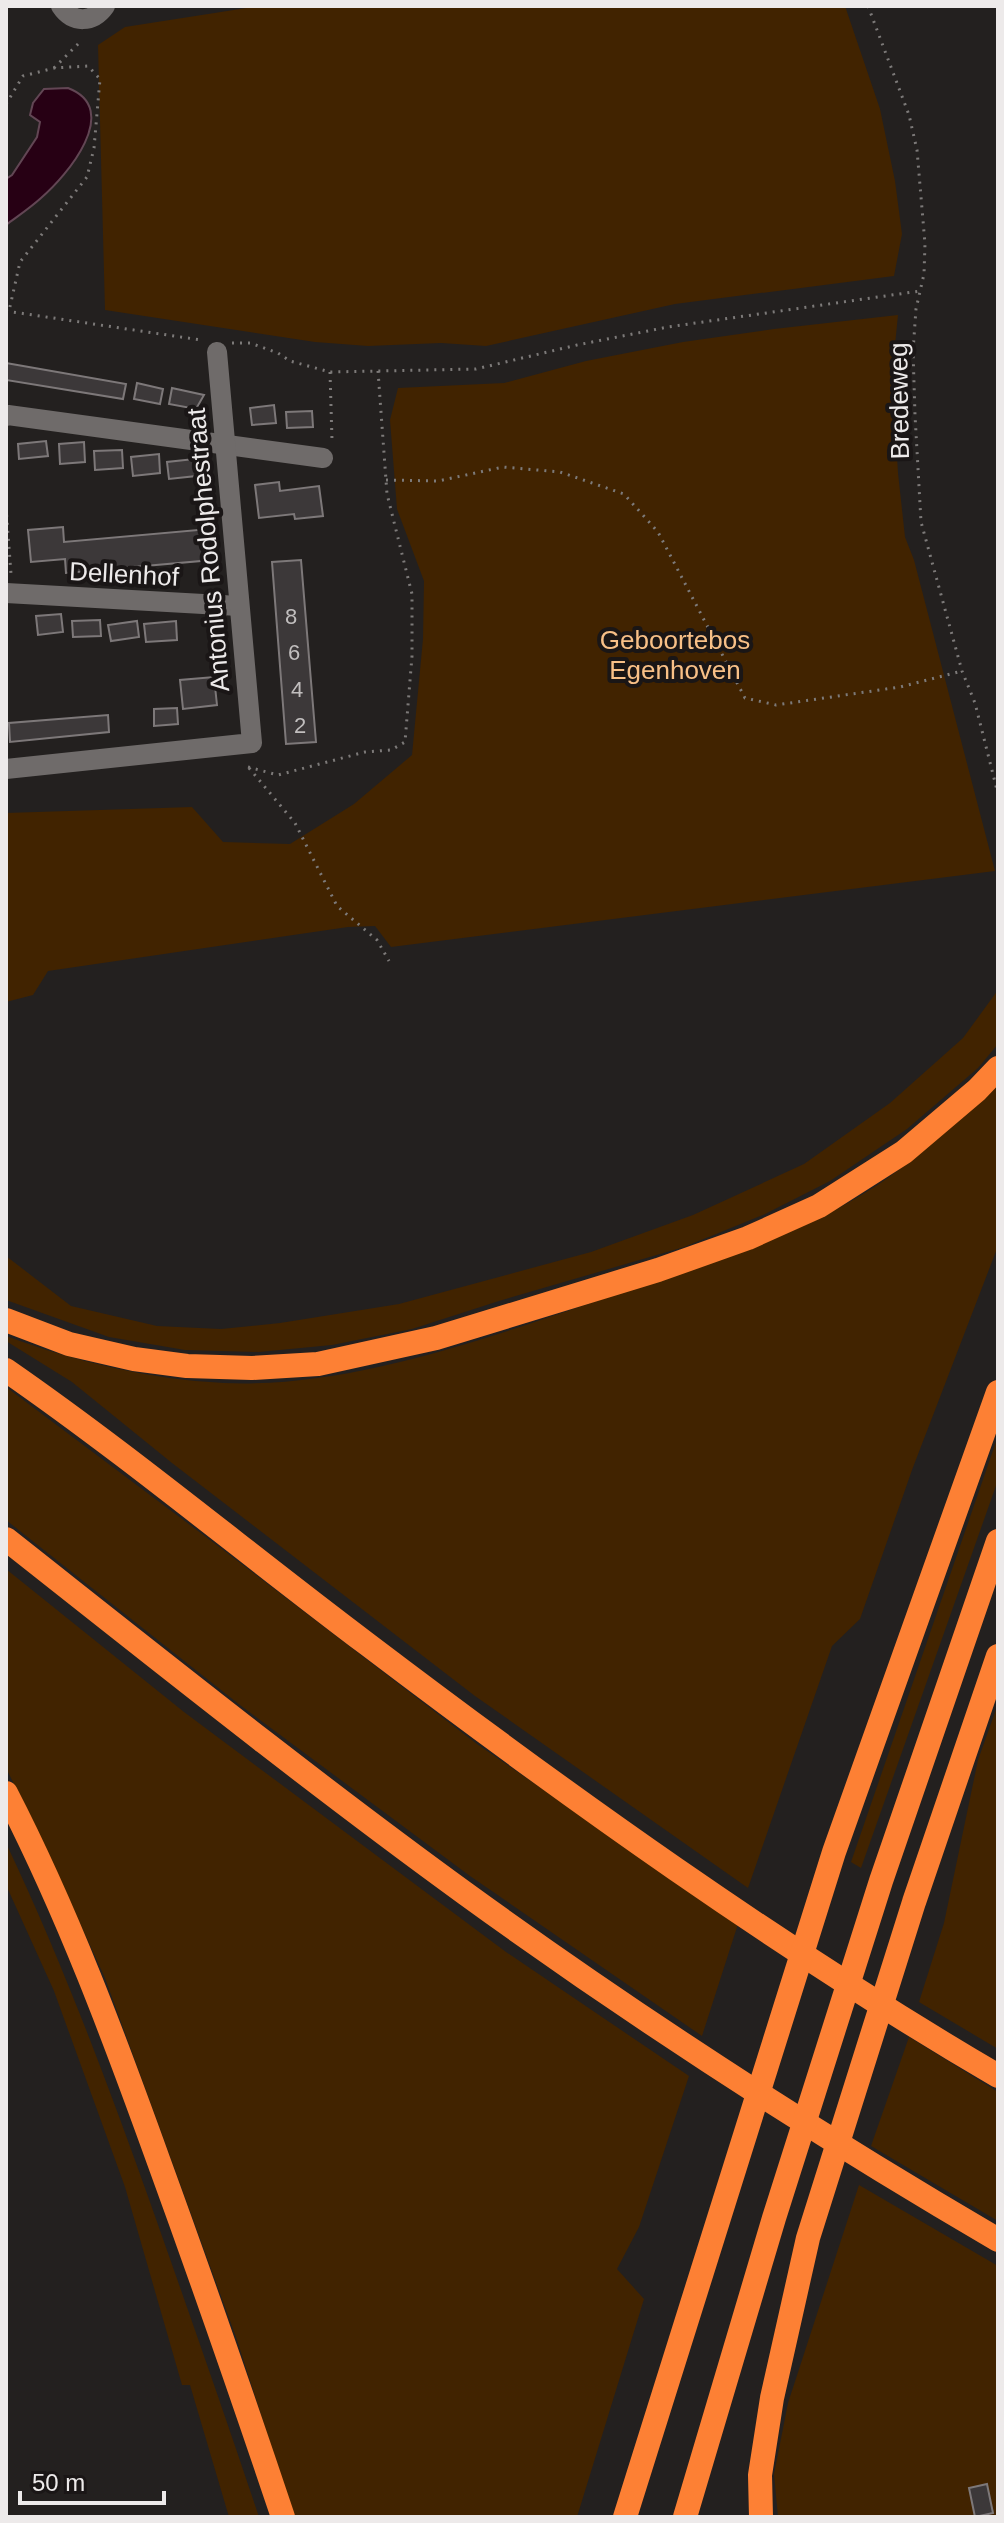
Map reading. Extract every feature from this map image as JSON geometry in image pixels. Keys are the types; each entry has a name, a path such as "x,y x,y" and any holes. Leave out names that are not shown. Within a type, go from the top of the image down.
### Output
{"highway":[{"path":"6,1320 69,1344 134,1359 187,1366 252,1368 318,1364 377,1353 658,1270 748,1238 819,1206 904,1152 977,1090 998,1068"},
{"path":"6,1370 81,1422 536,1770 709,1892 924,2032 998,2076"},
{"path":"625,2517 834,1852 998,1392"},
{"path":"6,1539 199,1691 475,1901 683,2045 998,2240"},
{"path":"685,2517 774,2218 881,1881 998,1541"},
{"path":"761,2517 760,2475 772,2398 808,2238 914,1902 998,1656"},
{"path":"6,1793 43,1868 108,2024 215,2317 283,2517"}],"street":[{"path":"61,6 71,17 88,19 99,14 105,6"},
{"name":"Antonius Rodolphestraat","path":"6,769 252,743 218,347"},
{"path":"6,416 323,458"},
{"name":"Dellenhof","path":"9,593 239,606"}],"path":[{"name":"Bredeweg","path":"868,6 909,115 917,150 925,244 913,351 921,522 962,671 975,703 998,794"},
{"path":"54,68 88,36 91,30 88,19"},
{"path":"6,104 23,76 54,68 88,66 100,79 94,148 87,177 20,262 8,311 199,339"},
{"path":"218,347 250,343 290,361 330,372 476,369 668,327 920,291"},
{"path":"378,371 387,494 412,594 412,656 405,742 391,750 365,752 278,775 248,767 295,823 337,906 377,940 389,961"},
{"path":"323,458 332,459 330,372"},
{"path":"386,480 438,481 503,467 560,472 624,494 658,532 745,698 776,705 900,687 962,671"},
{"path":"6,507 9,593"}],"green space":[{"path":"259,6 845,6 880,109 895,181 902,234 894,276 675,304 486,346 441,343 368,346 315,342 105,310 98,45 125,27"},
{"name":"Geboortebos Egenhoven","path":"898,315 892,375 905,537 914,560 995,871 391,947 375,926 348,927 48,971 33,995 6,1002 6,813 192,807 223,842 290,844 354,804 412,755 423,639 424,581 397,509 390,420 398,388 504,383 586,361 683,342"},
{"path":"998,990 998,1044 978,1068 907,1129 830,1181 765,1214 684,1247 412,1329 332,1345 259,1352 185,1350 109,1337 6,1300 6,1256 71,1306 157,1326 221,1329 399,1304 591,1252 693,1215 804,1164 890,1103 963,1038"},
{"path":"998,1082 998,1246 912,1470 860,1619 832,1646 748,1888 475,1696 172,1463 72,1382 6,1341 6,1336 59,1354 140,1373 224,1383 324,1377 426,1355 684,1272 806,1224 863,1194 899,1170"},
{"path":"6,1387 477,1744 738,1924 702,2036 470,1876 240,1705 6,1520"},
{"path":"998,1436 998,1480 861,1868 851,1862"},
{"path":"6,1569 184,1712 506,1952 689,2076 639,2227 617,2269 644,2299 577,2517 294,2517 236,2337 105,1978 6,1768"},
{"path":"998,1704 998,2049 919,2002 944,1923 978,1760"},
{"path":"6,1843 64,1976 117,2111 259,2517 229,2517 190,2385 182,2385 125,2187 54,1991 6,1885"},
{"path":"909,2037 998,2092 998,2221 871,2146"},
{"path":"859,2185 998,2266 998,2517 778,2517 774,2474 788,2403"}],"shaded area":[{"path":"68,88 84,98 91,111 85,143 52,188 6,225 6,179 12,175 37,137 40,122 30,115 33,103 44,89"}],"building":[{"path":"6,363 126,384 123,399 6,380"},
{"path":"137,383 163,389 160,404 134,399"},
{"path":"172,388 204,395 196,409 169,404"},
{"path":"274,405 276,423 252,425 250,408"},
{"path":"312,411 313,427 287,428 286,412"},
{"path":"46,441 48,456 19,459 18,444"},
{"path":"84,442 85,462 60,464 59,444"},
{"path":"122,450 123,468 95,470 94,451"},
{"path":"159,454 160,473 133,476 131,457"},
{"path":"194,459 196,476 169,479 167,462"},
{"path":"279,482 280,491 319,486 323,516 295,519 294,514 259,518 255,485"},
{"path":"63,527 64,542 209,529 212,560 66,573 65,559 31,562 28,530"},
{"path":"301,560 316,742 286,744 272,562"},
{"path":"61,614 63,632 38,635 36,616"},
{"path":"100,620 101,636 73,637 72,621"},
{"path":"137,621 139,637 111,641 108,625"},
{"path":"176,621 177,640 146,642 144,624"},
{"path":"214,677 217,705 183,709 180,680"},
{"path":"177,708 178,724 154,726 154,709"},
{"path":"108,715 109,732 10,742 9,723"},
{"path":"987,2484 993,2513 975,2517 969,2488"}]}
